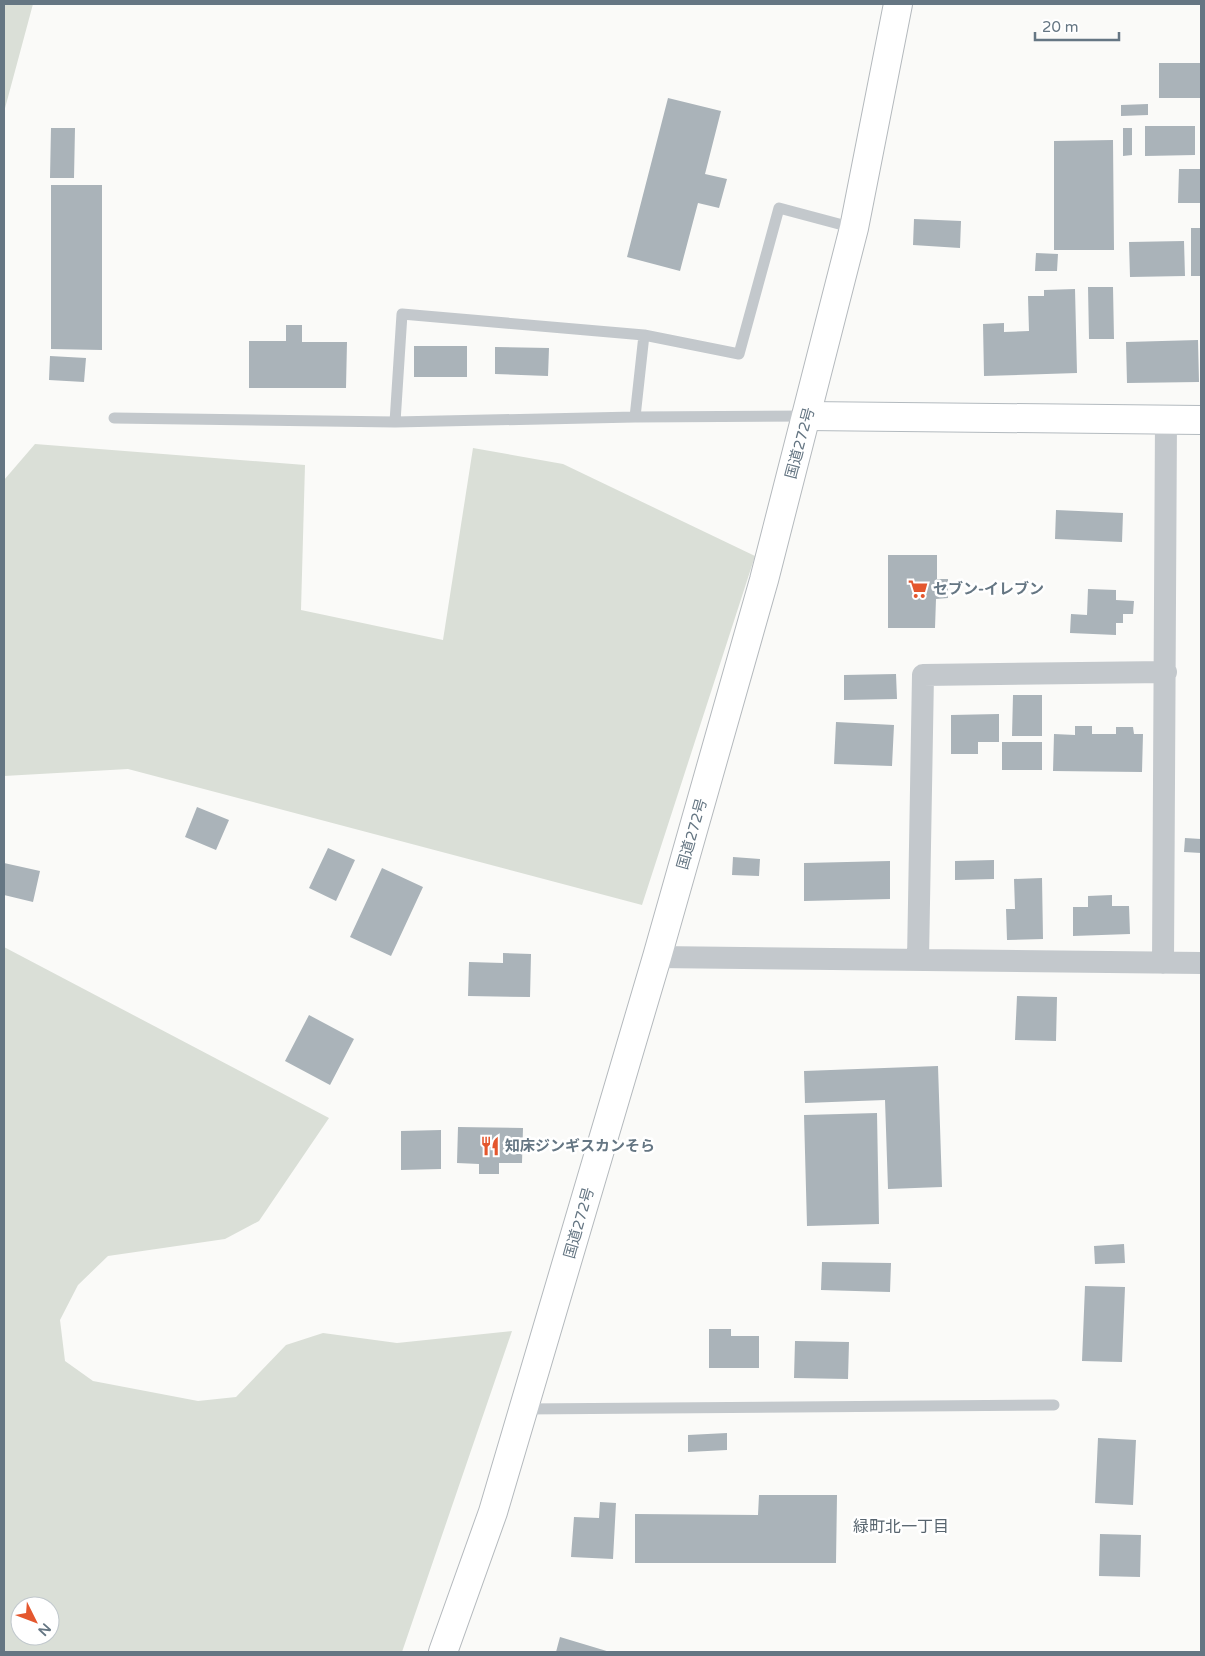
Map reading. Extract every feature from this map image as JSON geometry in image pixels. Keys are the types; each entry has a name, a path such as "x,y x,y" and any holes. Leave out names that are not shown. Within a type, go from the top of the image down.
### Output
{"main road":[{"name":"国道272号","path":"443,1652 493,1512 657,957 764,580 854,228 898,4"},
{"path":"807,416 1201,420"}],"street":[{"path":"1164,963 1166,420"},
{"path":"918,960 924,675 1166,672"},
{"path":"657,957 1201,963"}],"lane":[{"path":"395,422 402,314 644,334 738,354 779,208 854,228"},
{"path":"635,417 644,334"},
{"path":"114,418 395,422 635,417 807,416"},
{"path":"523,1409 1054,1405"}],"shaded area":[{"path":"4,4 33,4 4,112"},
{"path":"35,444 305,465 301,610 443,640 473,448 563,464 755,556 642,905 128,769 4,776 4,480"},
{"path":"4,947 329,1118 259,1221 225,1239 108,1256 78,1285 60,1320 65,1361 93,1381 198,1401 236,1397 286,1345 323,1333 397,1343 512,1331 402,1652 4,1652"}],"building":[{"path":"1159,63 1201,63 1201,98 1159,98"},
{"path":"668,98 721,111 705,174 727,179 719,208 698,203 680,271 627,257"},
{"path":"1148,104 1148,115 1121,116 1121,105"},
{"path":"1145,126 1195,126 1195,155 1145,156"},
{"path":"51,128 75,128 74,178 50,178"},
{"path":"1123,128 1132,128 1132,155 1123,156"},
{"path":"1113,140 1114,250 1054,250 1054,141"},
{"path":"1179,169 1201,169 1201,203 1178,203"},
{"path":"51,185 102,185 102,350 51,349"},
{"path":"914,219 961,221 960,248 913,245"},
{"path":"1191,228 1201,228 1201,276 1191,276"},
{"path":"1184,241 1185,276 1130,277 1129,242"},
{"path":"1036,253 1058,254 1057,271 1035,271"},
{"path":"1088,287 1113,287 1114,339 1089,339"},
{"path":"1075,289 1077,373 984,376 983,324 1004,323 1004,332 1029,331 1028,296 1044,296 1044,290"},
{"path":"286,325 302,325 302,342 347,342 346,388 249,388 249,341 286,341"},
{"path":"1198,340 1199,382 1127,383 1126,342"},
{"path":"414,346 467,346 467,377 414,377"},
{"path":"495,347 549,348 548,376 495,374"},
{"path":"50,356 86,358 84,382 49,380"},
{"path":"1056,510 1123,513 1122,542 1055,539"},
{"name":"セブン-イレブン","path":"888,555 937,555 937,579 948,579 948,598 936,599 935,628 888,628"},
{"path":"1088,589 1116,590 1116,600 1134,601 1133,614 1123,614 1123,623 1116,623 1116,635 1070,633 1071,614 1087,615"},
{"path":"896,674 897,699 844,700 844,675"},
{"path":"1013,695 1042,695 1042,736 1012,736"},
{"path":"999,714 999,742 978,742 978,754 951,754 951,715"},
{"path":"836,722 894,725 892,766 834,764"},
{"path":"1075,726 1092,726 1092,734 1116,734 1116,727 1133,727 1134,734 1143,734 1142,772 1053,771 1054,734 1075,735"},
{"path":"1002,742 1042,742 1042,770 1002,770"},
{"path":"197,807 229,820 216,850 185,837"},
{"path":"1185,838 1201,839 1201,853 1184,852"},
{"path":"328,848 355,860 336,901 309,888"},
{"path":"733,857 760,859 759,876 732,875"},
{"path":"994,860 994,879 955,880 955,861"},
{"path":"890,861 890,899 804,901 804,863"},
{"path":"4,863 40,871 33,902 4,895"},
{"path":"382,868 423,887 391,956 350,937"},
{"path":"1042,878 1043,939 1007,940 1006,909 1015,909 1014,879"},
{"path":"1112,895 1112,906 1129,906 1130,934 1073,936 1073,907 1088,907 1088,896"},
{"path":"503,953 531,954 530,997 468,996 469,962 503,963"},
{"path":"1017,996 1057,997 1056,1041 1015,1040"},
{"path":"309,1015 354,1039 330,1085 285,1061"},
{"path":"938,1066 942,1187 888,1189 885,1100 805,1103 804,1071"},
{"path":"877,1113 879,1224 807,1226 804,1115"},
{"name":"知床ジンギスカンそら","path":"458,1127 523,1128 522,1163 499,1163 499,1174 479,1174 479,1164 457,1163"},
{"path":"441,1130 441,1169 401,1170 401,1131"},
{"path":"1124,1244 1125,1263 1095,1264 1094,1246"},
{"path":"822,1262 891,1263 890,1292 821,1290"},
{"path":"1085,1286 1125,1287 1122,1362 1082,1361"},
{"path":"709,1329 731,1329 731,1336 759,1336 759,1368 709,1368"},
{"path":"795,1341 849,1342 848,1379 794,1378"},
{"path":"727,1433 727,1450 688,1452 688,1435"},
{"path":"1098,1438 1136,1440 1133,1505 1095,1503"},
{"path":"759,1495 837,1495 836,1563 635,1563 635,1514 758,1515"},
{"path":"600,1502 616,1503 613,1559 571,1557 574,1517 599,1518"},
{"path":"1100,1534 1141,1535 1140,1577 1099,1576"},
{"path":"560,1637 610,1652 556,1652"}],"place":[{"name":"セブン-イレブン","path":"918,589"},
{"name":"知床ジンギスカンそら","path":"490,1146"}],"district":[{"name":"緑町北一丁目","path":"901,1527"}]}
